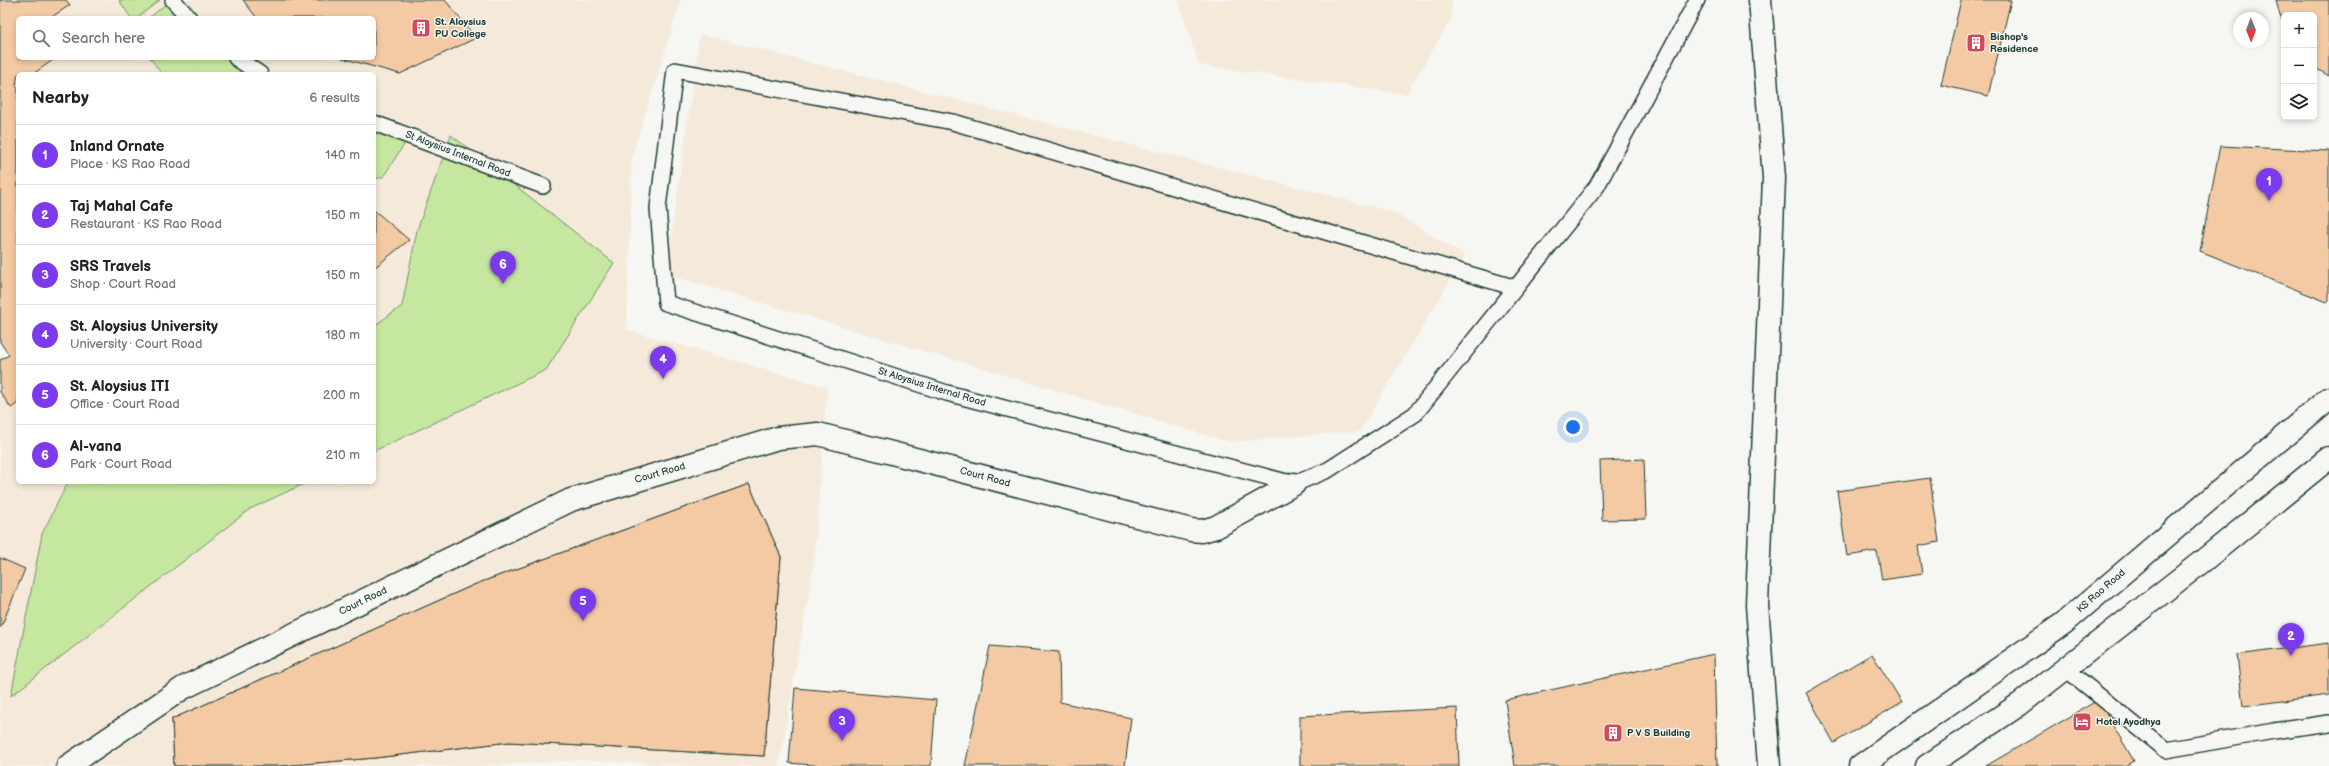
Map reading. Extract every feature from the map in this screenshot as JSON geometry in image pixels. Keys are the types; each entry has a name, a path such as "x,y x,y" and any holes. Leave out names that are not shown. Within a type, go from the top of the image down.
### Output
{"street":[{"path":"1760,0 1774,178 1757,605 1769,766"},
{"name":"KS Rao Road","path":"1860,766 2064,623 2329,398"},
{"name":"Court Road","path":"68,766 183,688 571,500 778,438 818,434 1191,530 1202,531 1216,527 1294,484"},
{"path":"1927,766 2020,704 2066,669 2204,560 2329,458"}],"lane":[{"path":"173,0 187,16"},
{"path":"1294,484 1328,470 1415,414 1597,186 1696,0"},
{"path":"239,60 257,72"},
{"name":"St Aloysius Internal Road","path":"1294,484 947,393 666,303 658,208 675,70 953,122 1516,288"},
{"name":"St Aloysius Internal Road","path":"376,124 543,186"},
{"path":"2066,669 2166,750 2329,723"}],"shaded area":[{"path":"66,0 119,0 130,16 53,16 69,5"},
{"path":"160,0 681,0 632,156 627,330 827,387 814,562 779,766 697,766 580,760 480,766 0,766 0,392 11,408 16,404 16,484 67,484 42,534 12,695 250,509 304,484 376,484 376,450 546,370 417,230 402,306 376,325 376,266 409,240 376,212 376,179 383,177 376,140 376,72 254,72 239,60 376,60 376,16 181,16 166,4 151,16 140,16"},
{"path":"1178,0 1451,0 1452,18 1406,94 1199,65"},
{"path":"700,34 1393,212 1465,256 1360,431 1229,442 666,274"},
{"path":"152,60 160,72 36,72 52,61"}],"green space":[{"path":"119,0 160,0 140,16 130,16"},
{"path":"166,4 181,16 151,16"},
{"path":"152,60 239,60 254,72 160,72"},
{"path":"376,131 405,143 383,177 376,179"},
{"path":"451,135 614,263 546,370 376,450 376,325 402,306 417,230"},
{"path":"67,484 304,484 250,509 11,696 42,534"}],"building":[{"path":"0,0 66,0 70,5 53,16 16,16 16,60 53,60 36,72 16,72 16,404 11,408 0,392 0,360 9,355 0,342"},
{"name":"St. Aloysius PU College","path":"243,0 445,0 476,38 400,74 349,60 376,60 376,16 255,16"},
{"name":"Bishop's Residence","path":"1961,0 2011,0 1988,96 1941,85"},
{"path":"2276,0 2329,0 2329,76 2317,69 2317,12 2281,12 2281,18"},
{"path":"2220,146 2329,151 2329,300 2327,302 2200,251"},
{"path":"376,212 409,240 376,266"},
{"path":"1644,459 1646,519 1602,520 1600,461"},
{"path":"1930,478 1939,542 1918,546 1922,574 1882,580 1877,551 1847,556 1837,491"},
{"path":"749,484 781,557 764,756 509,742 375,758 280,766 174,766 172,719 476,584"},
{"path":"749,484 781,557 764,756 509,742 375,758 280,766 174,766 172,719 476,584"},
{"path":"0,558 25,569 1,627 0,627"},
{"path":"2329,643 2329,695 2243,706 2237,655"},
{"path":"990,646 1059,652 1060,702 1131,718 1125,766 965,766"},
{"name":"P V S Building","path":"1714,654 1717,766 1515,766 1505,700"},
{"path":"1872,654 1902,702 1834,743 1806,693"},
{"path":"795,688 936,700 931,766 825,766 789,763"},
{"path":"2098,700 2134,761 2126,766 1986,766"},
{"path":"1457,708 1459,766 1300,766 1300,716"}],"place":[{"name":"St. Aloysius PU College","path":"421,28"},
{"name":"Bishop's Residence","path":"1976,43"},
{"name":"Inland Ornate","path":"2269,201"},
{"name":"Al-vana","path":"503,284"},
{"name":"St. Aloysius University","path":"663,379"},
{"name":"St. Aloysius ITI","path":"583,621"},
{"name":"Taj Mahal Cafe","path":"2291,656"},
{"name":"Hotel Ayodhya","path":"2082,722"},
{"name":"P V S Building","path":"1613,733"},
{"name":"SRS Travels","path":"842,741"}]}
